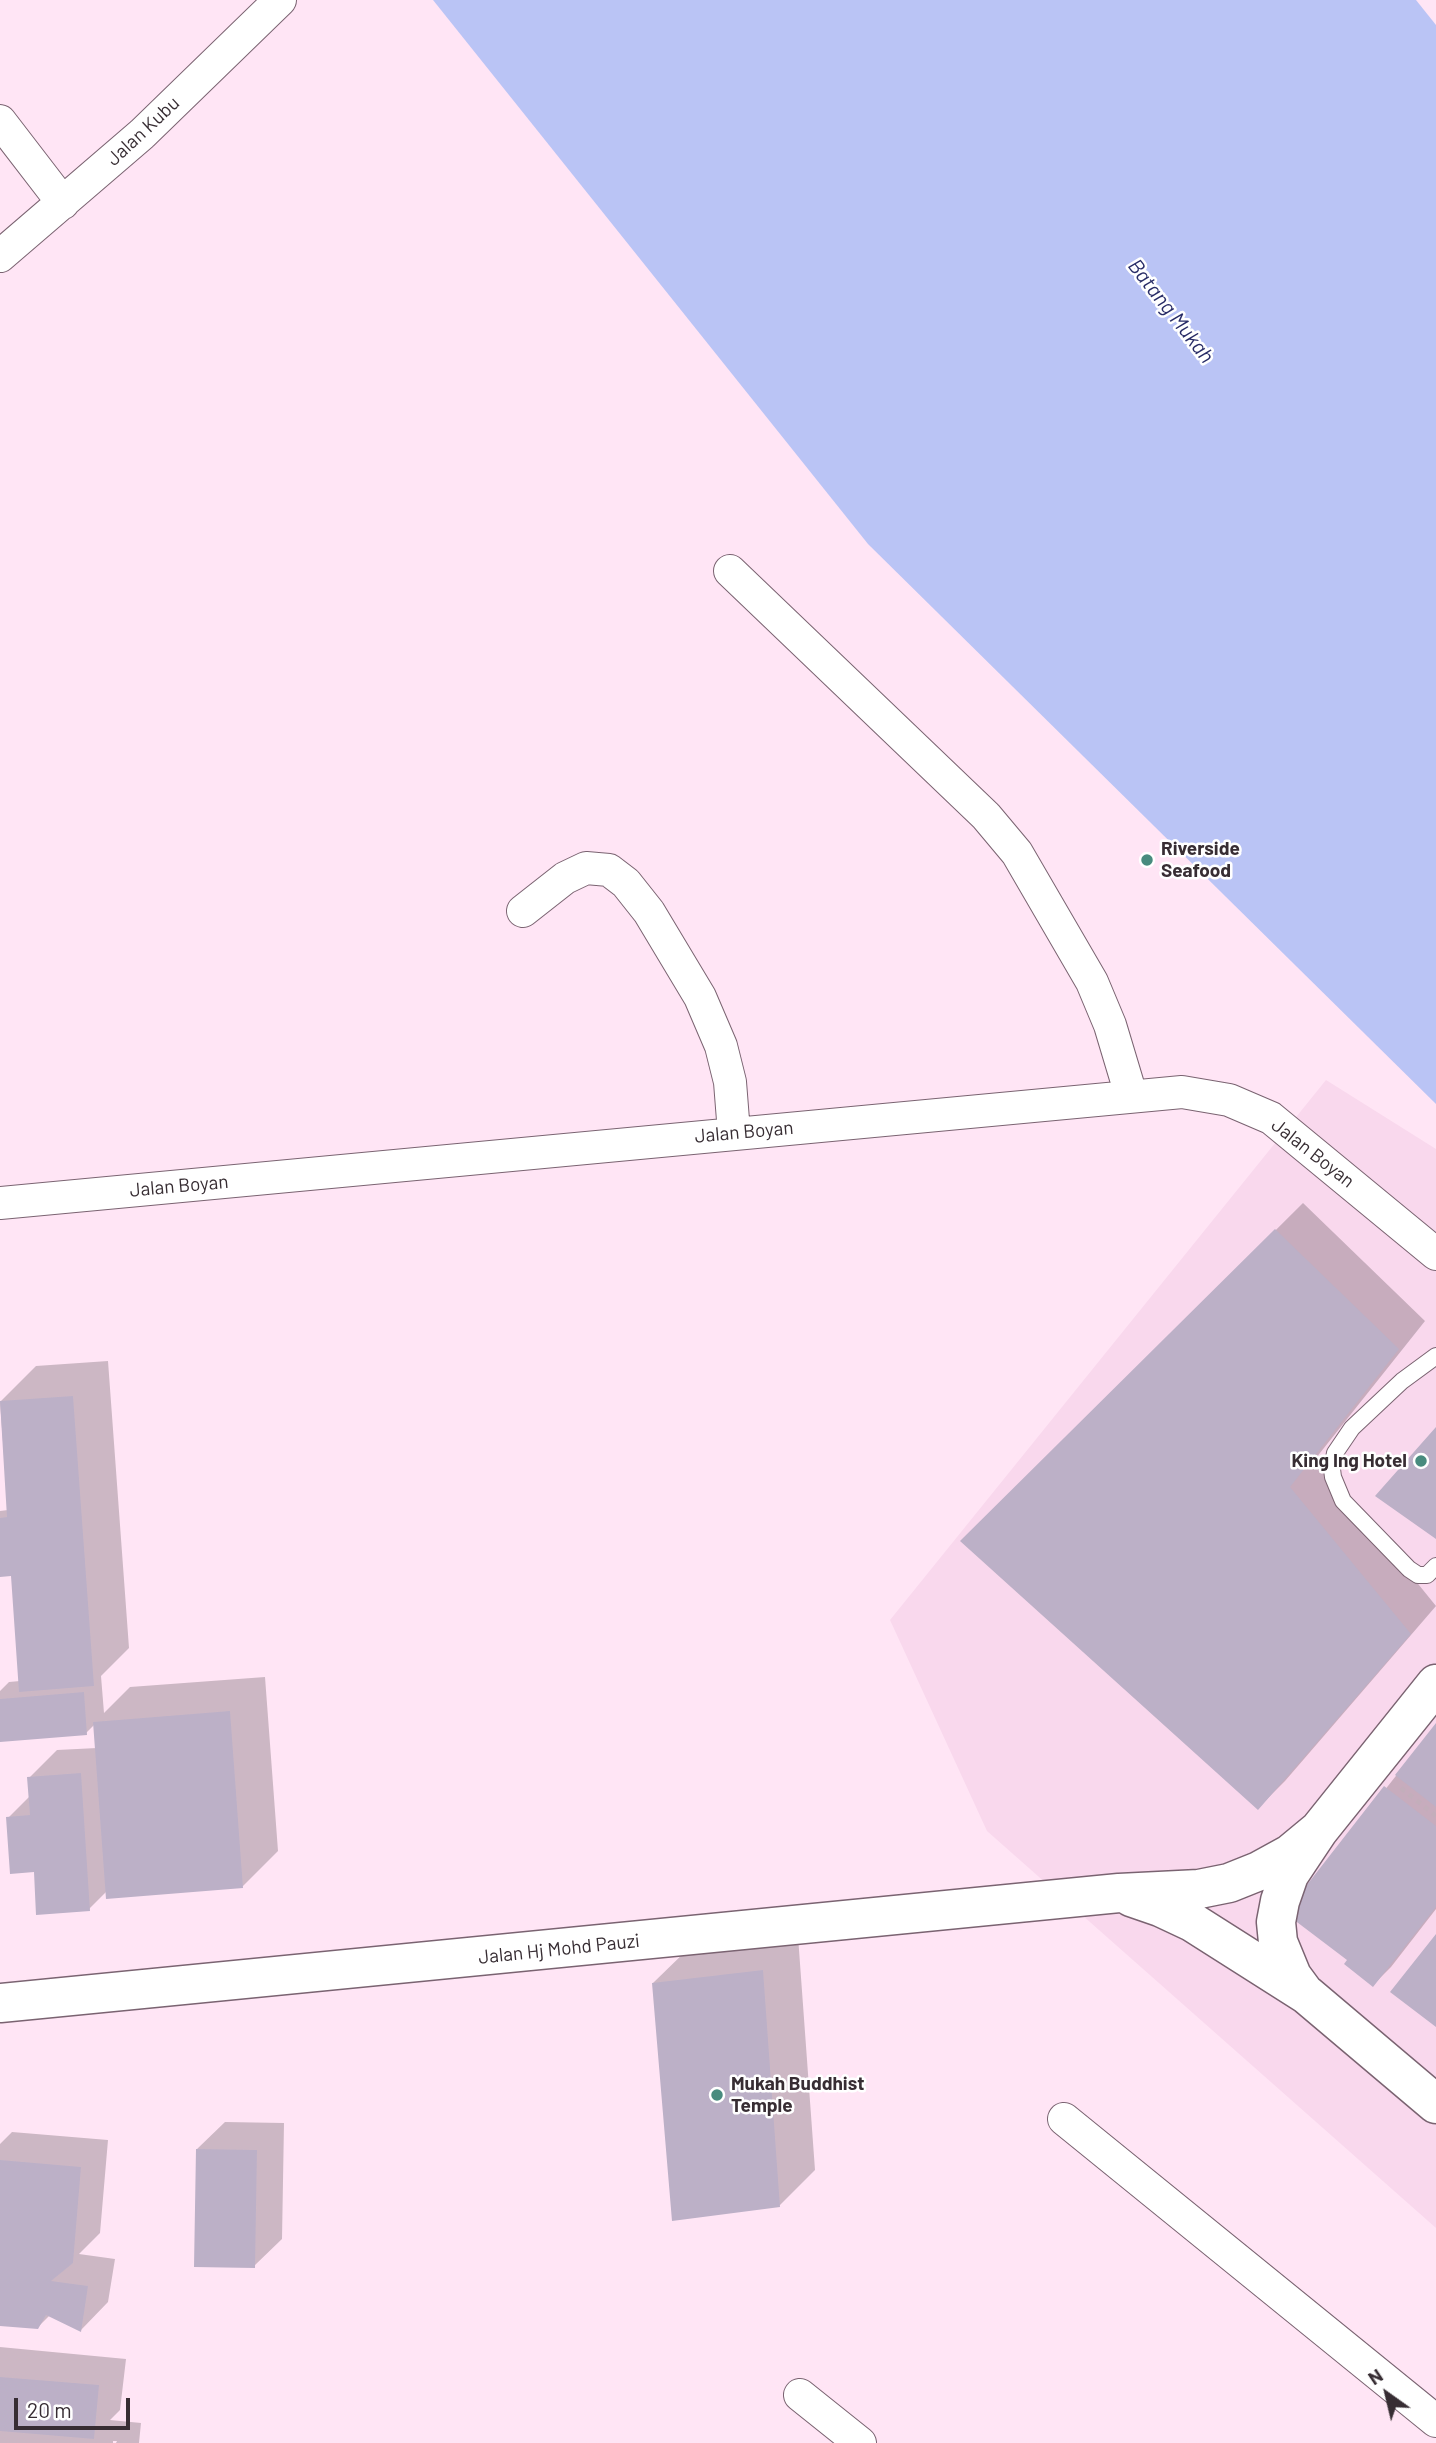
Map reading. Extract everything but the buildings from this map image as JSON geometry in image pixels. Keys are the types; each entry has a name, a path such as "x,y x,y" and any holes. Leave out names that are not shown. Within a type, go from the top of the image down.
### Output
{"street":[{"name":"Jalan Kubu","path":"0,256 142,134 280,0"},
{"path":"0,121 63,203"},
{"path":"730,571 986,816 1017,853 1092,982 1110,1025 1131,1096"},
{"path":"523,911 565,877 586,868 609,870 626,883 649,912 700,997 722,1046 730,1082 734,1133"},
{"name":"Jalan Boyan","path":"0,1203 1182,1092 1229,1100 1271,1118 1436,1254"},
{"path":"1307,1995 1292,1976 1283,1958 1276,1922 1289,1875 1320,1830 1436,1684"},
{"name":"Jalan Hj Mohd Pauzi","path":"2,2001 1119,1893 1199,1889 1229,1883 1259,1871 1290,1854 1320,1830"},
{"path":"1119,1893 1160,1907 1192,1923 1307,1995 1436,2104"},
{"path":"1063,2119 1436,2421"},
{"path":"800,2395 860,2443"}],"lane":[{"path":"1434,1361 1402,1381 1352,1428 1335,1453 1332,1469 1343,1502 1409,1569 1418,1575 1427,1574 1436,1566"}],"shaded area":[{"path":"1326,1080 1436,1149 1436,2228 987,1831 890,1620"}],"water":[{"name":"Batang Mukah","path":"433,0 1416,0 1436,25 1436,1104 868,544"}],"place":[{"name":"Riverside Seafood","path":"1147,860"},
{"name":"King Ing Hotel","path":"1421,1461"},
{"name":"Mukah Buddhist Temple","path":"717,2095"}]}
